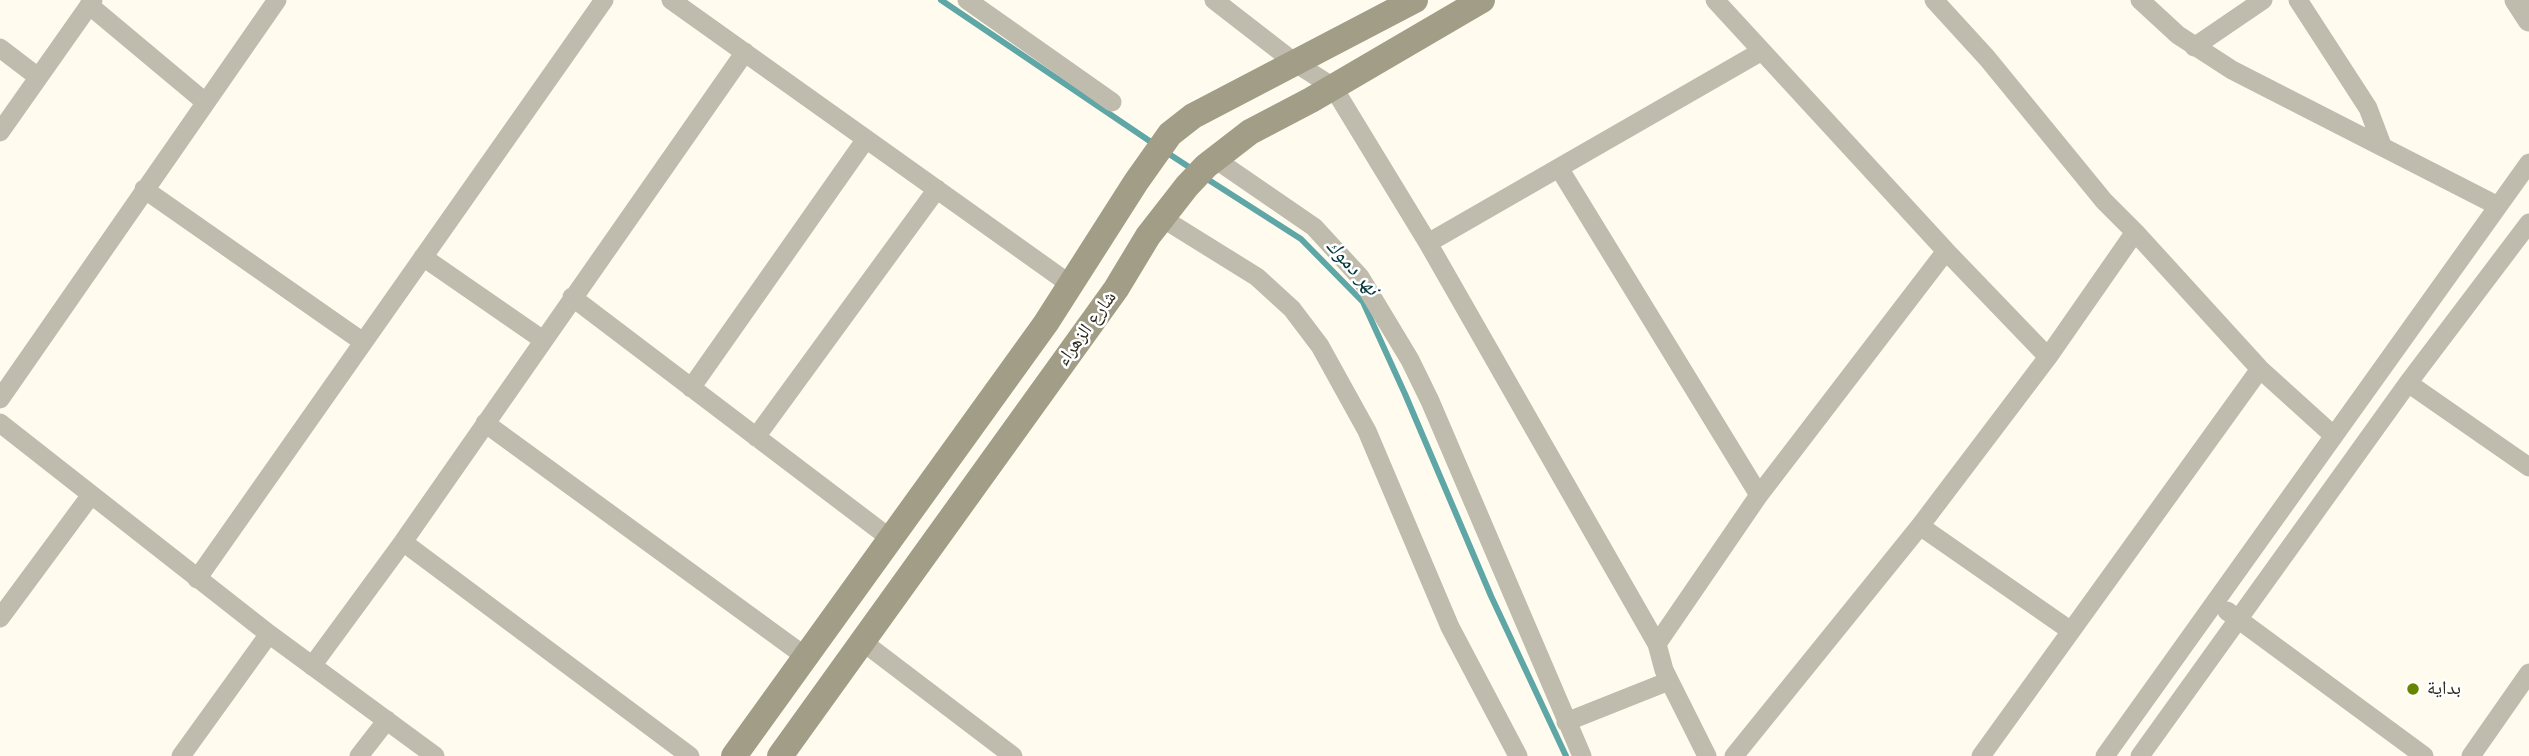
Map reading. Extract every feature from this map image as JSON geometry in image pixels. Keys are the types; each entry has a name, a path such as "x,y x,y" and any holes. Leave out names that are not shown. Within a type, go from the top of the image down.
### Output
{"main road":[{"name":"شارع الزهراء","path":"734,756 1071,285 1136,182 1170,134 1193,116 1415,0"},
{"name":"شارع الزهراء","path":"780,756 1116,289 1165,212 1211,162 1250,132 1333,88 1482,0"}],"street":[{"path":"0,399 277,0"},
{"path":"197,579 604,0"},
{"path":"671,0 1071,285"},
{"path":"967,0 1112,102"},
{"path":"1214,0 1294,62 1333,88 1428,243 1657,643 1669,681 1707,756"},
{"path":"1715,0 1946,251 2048,357"},
{"path":"1934,0 1987,58 2104,201 2136,232 2260,369 2334,436"},
{"path":"2140,0 2194,47 2232,70 2498,206"},
{"path":"2194,47 2263,0"},
{"path":"2298,0 2368,108 2382,145"},
{"path":"2516,0 2529,20"},
{"path":"0,132 91,3 205,102"},
{"path":"0,48 38,77"},
{"path":"1428,243 1762,51"},
{"path":"312,666 403,542 745,52"},
{"path":"691,388 866,139"},
{"path":"1211,162 1314,227 1360,277 1410,360 1430,401 1582,756"},
{"path":"2105,756 2529,163"},
{"path":"1559,168 1759,495"},
{"path":"144,189 363,342"},
{"path":"756,437 937,189"},
{"path":"1165,212 1257,277 1292,309 1321,346 1367,431 1450,627 1518,756"},
{"path":"2146,754 2238,619 2408,383 2529,223"},
{"path":"1734,756 1920,526 2048,357 2136,232"},
{"path":"1657,643 1759,495 1946,251"},
{"path":"423,257 543,340"},
{"path":"572,297 891,539"},
{"path":"1981,756 2260,369"},
{"path":"2408,383 2529,467"},
{"path":"0,423 197,579 435,756"},
{"path":"485,423 806,657"},
{"path":"0,618 91,495"},
{"path":"1920,526 2071,631"},
{"path":"403,542 690,756"},
{"path":"2216,603 2424,756"},
{"path":"181,756 269,634"},
{"path":"863,642 1013,756"},
{"path":"2471,756 2529,673"},
{"path":"1566,722 1669,681"},
{"path":"359,756 387,720"}],"waterway":[{"name":"نهر دموك","path":"941,0 1154,144"},
{"name":"نهر دموك","path":"1166,152 1192,169"},
{"name":"نهر دموك","path":"1204,177 1301,239 1363,302 1491,596 1566,756"}],"place":[{"name":"بداية","path":"2413,689"}]}
